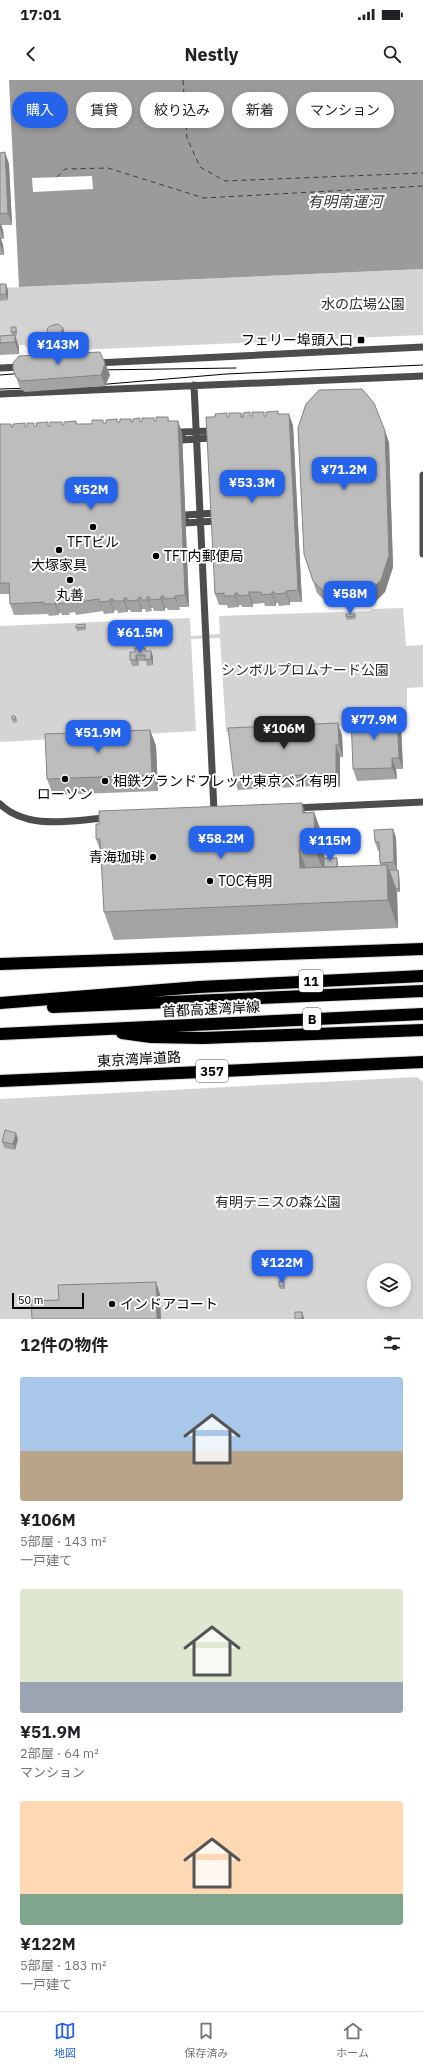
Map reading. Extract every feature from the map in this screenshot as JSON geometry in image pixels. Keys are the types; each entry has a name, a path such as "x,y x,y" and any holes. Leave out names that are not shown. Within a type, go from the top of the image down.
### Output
{"highway":[{"path":"0,964 423,948"},
{"name":"11","path":"0,1003 199,987 423,976"},
{"name":"首都高速湾岸線","path":"0,1009 423,991"},
{"name":"首都高速湾岸線","path":"0,1034 423,1014"},
{"path":"91,1029 151,1037 203,1038 423,1030"},
{"name":"東京湾岸道路","path":"0,1081 423,1062"}],"street":[{"path":"88,364 423,347"},
{"path":"0,368 32,366"},
{"path":"0,394 423,376"},
{"path":"194,385 214,811"},
{"path":"423,475 423,554"},
{"path":"288,808 423,802"},
{"path":"0,804 16,816 32,820 113,817"}],"green space":[{"name":"水の広場公園","path":"423,269 423,335 32,352 24,345 0,346 0,288"},
{"name":"シンボルプロムナード公園","path":"403,608 406,646 423,645 423,687 407,688 407,723 226,732 220,638 191,639 196,731 0,742 0,626 190,618 191,636 220,634 219,616 371,611 371,609"},
{"name":"有明テニスの森公園","path":"417,1077 423,1082 423,1319 0,1319 0,1099"}],"water":[{"name":"有明南運河","path":"9,80 423,80 423,269 19,287"}],"pier":[{"path":"92,176 93,189 33,192 32,178"}],"building":[{"path":"5,152 8,213 0,214 0,153"},
{"path":"0,284 6,284 6,294 0,295"},
{"path":"58,324 63,328 61,333 51,336 47,329 50,326"},
{"path":"11,327 16,327 16,332 11,332"},
{"path":"15,335 15,342 0,343 0,336"},
{"path":"100,352 105,363 101,375 21,381 16,377 13,369 13,363 19,356"},
{"path":"362,389 374,403 385,431 389,555 381,580 369,592 325,593 313,581 304,554 298,428 306,404 319,390"},
{"path":"278,411 278,414 289,414 298,590 275,594 272,592 272,594 261,595 261,592 249,592 249,595 238,596 238,593 235,593 235,596 224,596 224,593 215,594 206,417 215,417 215,414 227,413 227,417 229,417 229,413 241,413 241,417 243,417 243,413 250,412 250,416 252,416 252,412 264,412 264,416 266,416 266,412"},
{"name":"TFTビル","path":"156,417 168,417 168,421 178,421 185,595 164,599 164,596 161,596 161,599 150,600 150,597 147,597 147,600 141,600 141,597 138,598 138,600 127,601 127,598 124,598 124,601 113,601 113,599 110,599 110,601 99,602 99,599 72,603 72,601 65,601 65,603 58,604 58,601 55,601 55,604 44,604 44,602 10,604 9,583 0,583 0,424 11,424 11,427 13,427 13,424 25,423 25,427 27,427 27,423 34,423 34,426 37,426 36,423 48,422 48,426 50,426 50,422 62,422 62,425 64,425 64,422 76,421 76,424 92,424 92,420 103,420 103,423 106,423 106,420 117,419 117,422 120,422 120,419 131,419 131,422 133,422 133,419 140,418 140,422 142,421 142,418 154,418 154,421 156,421"},
{"path":"346,614 355,614 355,616 346,617"},
{"path":"85,624 85,627 76,628 76,625"},
{"path":"135,648 145,648 145,651 151,651 151,659 145,660 145,655 136,655 136,660 130,660 130,652 135,652"},
{"path":"397,715 399,758 392,758 392,768 353,769 351,716"},
{"path":"12,716 15,716 16,719 12,719"},
{"path":"338,723 339,745 336,745 336,775 328,776 327,774 234,778 228,728"},
{"path":"150,730 152,775 47,779 45,734"},
{"name":"TOC有明","path":"302,803 303,813 314,812 315,849 299,849 300,868 387,865 388,900 104,912 100,839 96,839 96,824 99,824 99,811"},
{"path":"393,829 394,862 380,863 379,842 375,842 374,830"},
{"path":"324,858 337,858 337,867 324,867"},
{"path":"389,870 398,870 399,889 396,889"},
{"path":"5,1130 16,1133 13,1144 2,1142"},
{"path":"279,1281 284,1281 284,1286 279,1286"},
{"name":"インドアコート","path":"156,1282 157,1319 32,1319 31,1301 59,1300 58,1285"},
{"path":"295,1312 302,1312 302,1319 295,1319"}],"ferry route":[{"path":"183,80 187,138 200,167 225,181 423,173"},
{"path":"57,177 65,169 108,168 204,198 423,186"}],"tram line":[{"path":"96,385 226,374 423,365"},
{"path":"96,370 236,368"},
{"path":"0,375 26,373"},
{"path":"0,389 32,388"}],"place":[{"name":"フェリー埠頭入口","path":"361,340"},
{"name":"TFTビル","path":"93,527"},
{"name":"大塚家具","path":"59,550"},
{"name":"TFT内郵便局","path":"156,556"},
{"name":"丸善","path":"70,580"},
{"name":"ローソン","path":"65,779"},
{"name":"相鉄グランドフレッサ東京ベイ有明","path":"105,781"},
{"name":"青海珈琲","path":"153,857"},
{"name":"TOC有明","path":"210,881"},
{"name":"インドアコート","path":"112,1304"}]}
